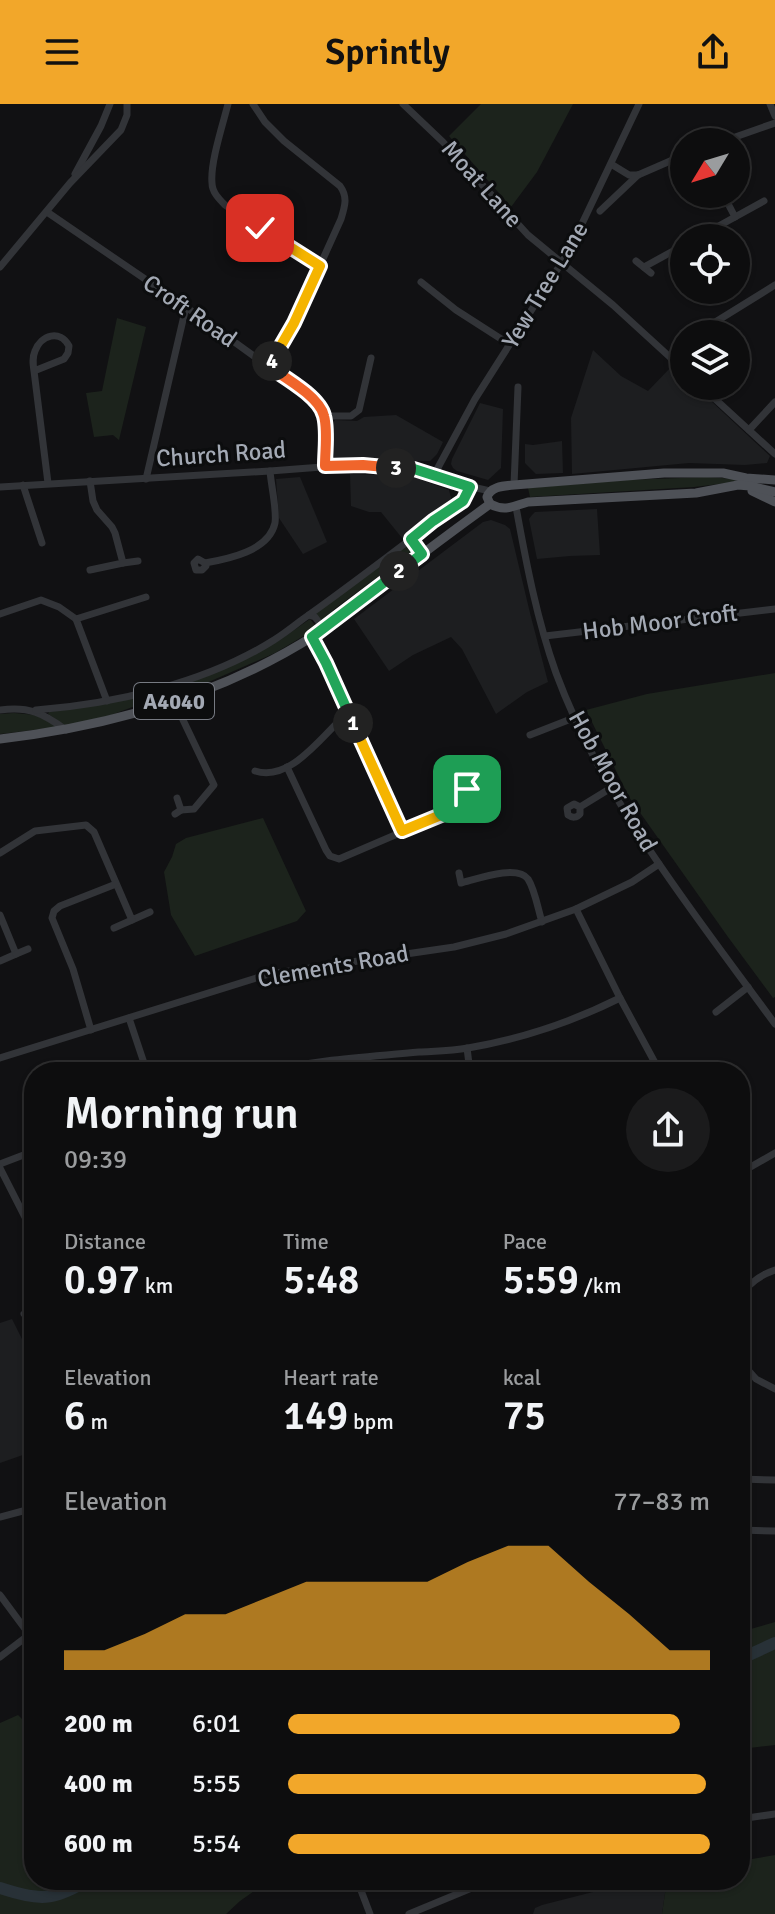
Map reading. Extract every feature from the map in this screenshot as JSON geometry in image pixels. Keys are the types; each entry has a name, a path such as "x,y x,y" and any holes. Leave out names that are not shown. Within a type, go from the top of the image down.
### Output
{"main road":[{"name":"Church Road","path":"490,491 516,485 664,473 723,473 775,480"},
{"path":"516,485 524,492 520,504"},
{"path":"490,491 487,497 490,504 504,508 520,504 696,493 729,487 750,486 775,492"},
{"path":"729,487 748,490 775,502"},
{"name":"A4040","path":"0,739 101,722 177,700 242,674 324,629 490,504"}],"street":[{"path":"70,183 110,104"},
{"path":"0,267 70,183 121,130 127,115 127,104"},
{"path":"228,104 218,138 212,178 214,192 225,205 320,266"},
{"path":"253,104 284,141 335,181 344,193 346,202 288,336 268,366"},
{"name":"Moat Lane","path":"403,104 443,142 528,235 613,305 670,357"},
{"name":"Yew Tree Lane","path":"434,475 475,399 576,239 639,104"},
{"path":"770,104 775,116"},
{"path":"750,132 775,123"},
{"path":"600,211 638,175 670,161"},
{"path":"611,164 629,175 638,175"},
{"path":"722,224 764,201"},
{"path":"730,208 735,217"},
{"name":"Croft Road","path":"47,212 316,401 325,416"},
{"path":"636,261 647,270 670,254"},
{"path":"421,282 456,310 509,344"},
{"path":"719,320 775,285"},
{"path":"146,479 186,307"},
{"path":"34,371 67,356 69,346 64,338 50,335 39,343 33,356 34,371 48,483"},
{"path":"325,466 325,416 351,416 359,410 371,358"},
{"path":"516,485 518,387"},
{"path":"716,400 775,454"},
{"path":"749,430 775,402"},
{"name":"Church Road","path":"0,487 325,466 377,466 414,469 490,491"},
{"path":"205,563 253,549 271,532 275,520 270,471"},
{"path":"90,481 93,501 115,533 123,563"},
{"path":"23,485 42,543"},
{"path":"0,710 68,708 107,701 175,683 247,656 275,640 463,501 470,487"},
{"name":"Hob Moor Road","path":"520,504 522,543 545,636 576,717 625,813 775,1024"},
{"path":"411,539 422,554"},
{"path":"90,570 138,561"},
{"path":"76,619 146,597"},
{"path":"0,614 41,600 59,607 76,619 107,701"},
{"name":"Hob Moor Croft","path":"545,636 775,609"},
{"path":"309,615 315,617 324,629"},
{"path":"312,637 402,831"},
{"path":"175,683 177,700 214,785 194,809 178,812 177,798"},
{"path":"36,710 66,730"},
{"path":"255,771 261,773 287,767 300,759 348,713"},
{"path":"530,735 576,717"},
{"path":"287,767 326,850 330,856 339,859 458,808"},
{"path":"580,807 611,788"},
{"path":"0,853 35,831 84,824 94,832 132,920"},
{"name":"Clements Road","path":"0,1058 269,974 454,947 506,934 576,909 632,882 659,864"},
{"path":"459,873 461,883 502,873 517,872 523,875 530,883 542,922"},
{"path":"91,1030 73,969 52,918 60,906 116,884"},
{"path":"576,909 655,1062"},
{"path":"114,928 150,912"},
{"path":"0,915 16,954"},
{"path":"0,961 28,949"},
{"path":"716,1012 748,987"},
{"path":"316,1062 467,1048 531,1034 620,998"},
{"path":"129,1018 144,1062"},
{"path":"467,1048 469,1062"},
{"path":"750,1167 775,1153"},
{"path":"24,1155 0,1166 24,1215"},
{"path":"750,1284 756,1278 775,1270"},
{"path":"750,1372 775,1389"},
{"path":"750,1479 775,1480"},
{"path":"0,1517 24,1511"},
{"path":"750,1530 775,1531"},
{"path":"0,1595 24,1626"},
{"path":"0,1657 24,1641"},
{"path":"750,1818 775,1814"},
{"path":"361,1890 370,1914"},
{"path":"409,1914 467,1890"}],"shaded area":[{"path":"481,104 573,104 537,172 511,207 449,136"},
{"path":"117,318 146,327 119,440 113,435 94,437 86,393 102,391"},
{"path":"593,350 621,376 648,391 670,368 670,400 710,400 770,456 767,463 745,465 689,463 572,474 571,418"},
{"path":"480,403 503,409 501,468 488,480 457,471 451,464"},
{"path":"396,415 443,442 430,461 329,460 328,428 335,420 357,421 364,417"},
{"path":"562,441 563,473 536,474 525,463 525,444"},
{"path":"350,474 411,476 449,490 451,498 448,505 402,538 381,512 351,506"},
{"path":"300,477 327,542 303,554 279,518 276,479"},
{"path":"736,479 736,482 530,497 528,488 625,480"},
{"path":"597,509 600,555 537,559 529,519 535,512"},
{"path":"491,520 510,529 548,682 527,692 496,714 462,649 451,637 413,655 389,671 354,619 483,522"},
{"path":"406,546 414,550 333,610 323,623 316,614 318,611"},
{"path":"310,619 317,628 275,653 188,691 184,692 181,687 280,640"},
{"path":"775,673 773,998 629,797 586,710 647,694"},
{"path":"169,689 173,692 111,715 66,726 48,714 49,712"},
{"path":"0,714 36,715 59,727 0,734"},
{"path":"263,818 306,911 297,921 195,956 171,915 164,872 176,844 186,838"},
{"path":"12,1319 24,1341 24,1455 0,1463 0,1323"},
{"path":"775,1622 775,1745 750,1748 750,1629"},
{"path":"18,1715 24,1721 24,1890 256,1890 226,1914 0,1914 0,1723"},
{"path":"775,1855 775,1914 662,1914 666,1890 750,1890 750,1859"},
{"path":"601,1890 666,1890 662,1914 533,1914 535,1908"}],"waterway":[{"path":"750,1654 775,1643"},
{"path":"0,1888 36,1897 69,1890"}],"route":[{"path":"260,228 320,266 288,336 268,366 316,401 322,410 326,433 325,466 414,469 470,487 463,501 411,539 422,554 312,637 402,831 458,808 458,794 467,789"}]}
